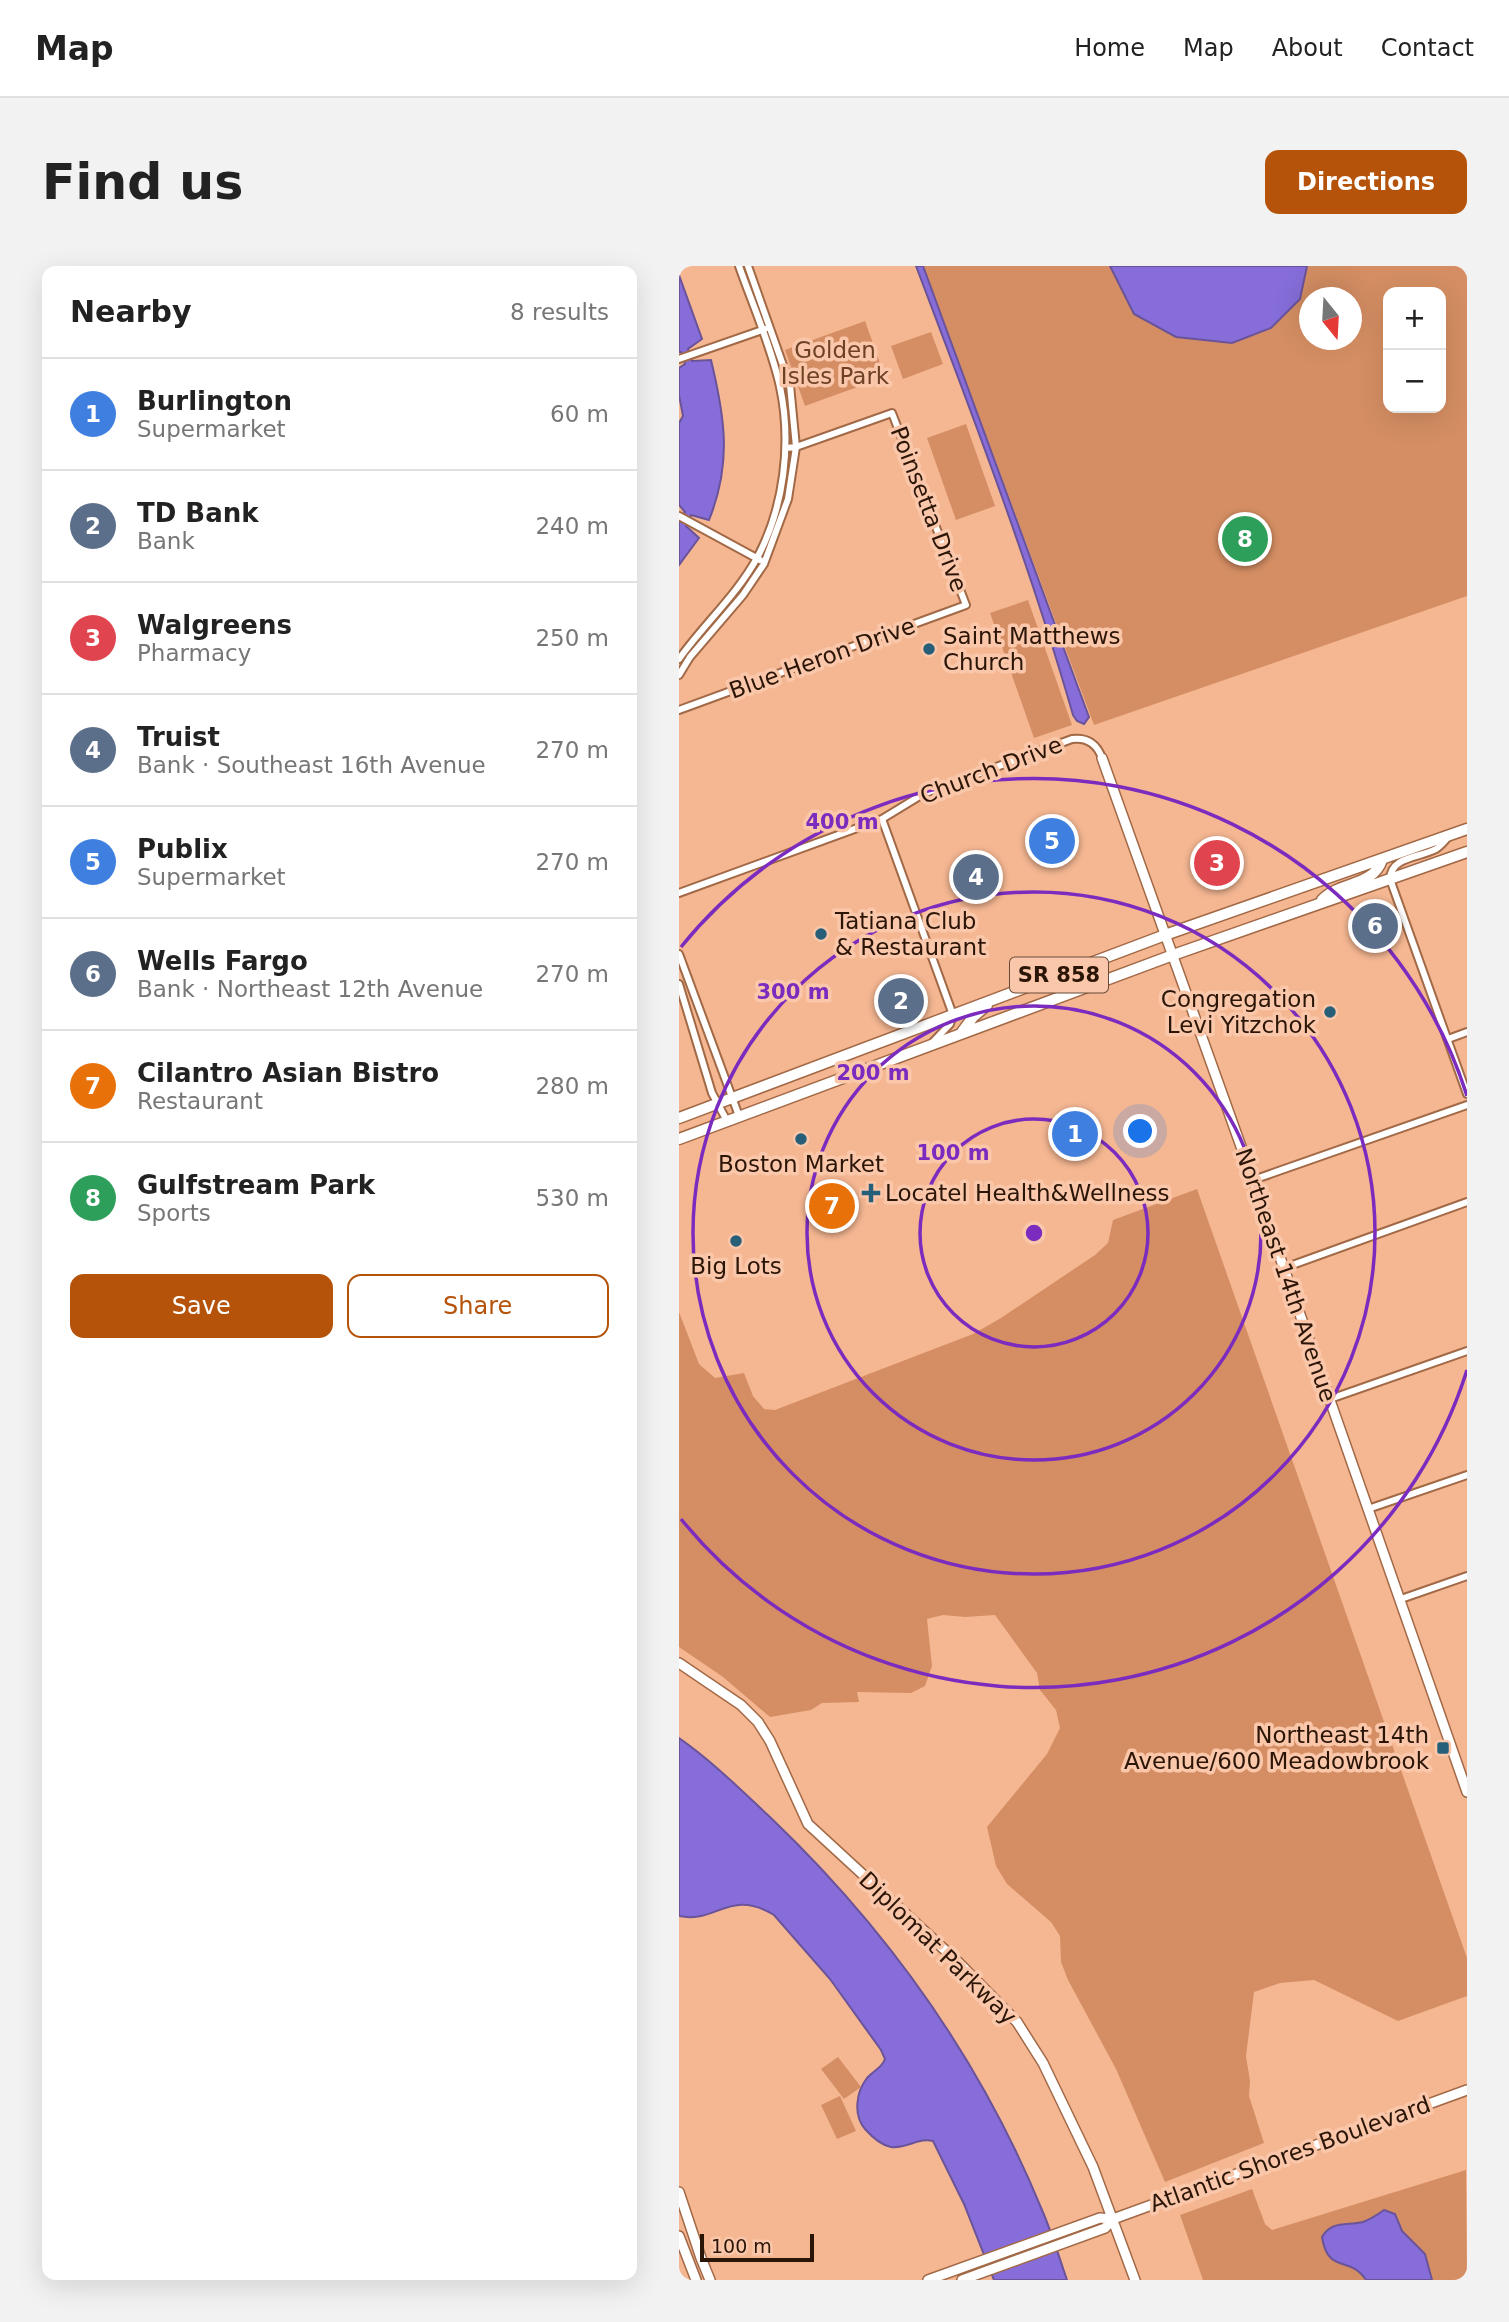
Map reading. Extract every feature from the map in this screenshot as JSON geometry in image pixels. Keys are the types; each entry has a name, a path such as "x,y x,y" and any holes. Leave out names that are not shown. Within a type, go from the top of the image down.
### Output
{"main road":[{"name":"SR 858","path":"679,1118 1165,935 1467,829"},
{"name":"SR 858","path":"679,1139 1173,955 1467,852"},
{"path":"1320,903 1331,892 1377,873 1382,860"},
{"path":"961,1033 973,1017 996,999"}],"street":[{"path":"679,659 737,588 757,556 778,503 786,448 781,388 739,266"},
{"path":"679,675 690,657 743,596 764,564 788,499 796,447 790,385 748,266"},
{"path":"679,359 770,327"},
{"name":"Poinsetta Drive","path":"796,447 892,413 966,606"},
{"path":"786,448 796,447"},
{"path":"679,516 757,556 764,564"},
{"name":"Blue Heron Drive","path":"679,710 966,606"},
{"name":"Church Drive","path":"679,893 882,819 923,794 1072,739 1090,741 1102,758"},
{"name":"Northeast 14th Avenue","path":"1102,758 1467,1792"},
{"path":"882,819 953,1015 950,1024 927,1046"},
{"path":"1451,835 1434,850 1397,864 1391,869 1390,879 1467,1094"},
{"path":"679,954 739,1116"},
{"path":"679,984 712,1093 727,1121"},
{"path":"1448,1039 1467,1032"},
{"path":"1253,1180 1467,1105"},
{"path":"1284,1268 1467,1202"},
{"path":"1330,1399 1467,1351"},
{"path":"1368,1509 1467,1475"},
{"path":"1401,1600 1467,1576"},
{"name":"Diplomat Parkway","path":"679,1663 741,1705 758,1722 774,1749 808,1824 958,1963 1017,2022 1043,2063 1075,2129 1135,2280"},
{"name":"Atlantic Shores Boulevard","path":"929,2280 1100,2218 1113,2219 1467,2090"},
{"path":"679,2192 710,2280"},
{"name":"Atlantic Shores Boulevard","path":"963,2280 1105,2228 1113,2219"},
{"path":"679,2236 696,2280"}],"green space":[{"path":"923,266 1464,266 1467,274 1467,596 1094,725"},
{"name":"Golden Isles Park","path":"865,321 885,377 805,406 785,350"},
{"path":"931,332 943,364 903,379 891,346"},
{"path":"966,424 995,506 956,520 927,438"},
{"path":"1028,600 1072,725 1034,738 990,613"},
{"path":"1197,1189 1467,1958 1467,1996 1398,2021 1314,1980 1280,1983 1254,1992 1246,2056 1250,2081 1249,2096 1264,2143 1165,2182 1116,2069 1068,1980 1061,1962 1060,1936 1051,1922 1007,1884 996,1866 987,1827 1047,1754 1060,1728 1056,1710 1040,1690 1037,1673 995,1615 943,1615 927,1619 932,1666 925,1686 911,1693 857,1692 859,1702 822,1703 811,1710 770,1717 723,1677 679,1647 679,1312 699,1364 715,1378 744,1373 753,1396 764,1409 775,1410 973,1334 1095,1255 1108,1243 1113,1220"},
{"path":"838,2057 861,2087 844,2099 821,2069"},
{"path":"840,2096 856,2131 837,2139 821,2105"},
{"path":"1466,2170 1467,2280 1203,2280 1180,2215 1252,2189 1265,2224 1272,2230"}],"shaded area":[{"path":"916,266 923,266 1089,717 1084,724 1077,721 1073,715 1019,545"},
{"path":"1110,266 1307,266 1303,287 1299,287 1299,300 1271,328 1232,343 1176,337 1134,314"},
{"path":"679,275 702,339 688,349 692,361 711,360 720,401 724,440 721,479 709,520 691,515 686,526 699,538 679,565 679,522 685,512 679,505 679,423 683,416 679,395 679,368 685,364 679,352"},
{"path":"679,1738 726,1776 813,1861 854,1905 927,2000 960,2050 1018,2155 1046,2219 1067,2280 994,2280 964,2204 933,2141 891,2147 880,2143 865,2129 857,2110 858,2097 867,2078 885,2059 830,1979 774,1915 746,1905 692,1917 679,1916"},
{"path":"1384,2210 1395,2214 1402,2231 1425,2254 1432,2280 1366,2280 1353,2268 1334,2261 1329,2256 1322,2237 1330,2228 1363,2222"}],"place":[{"name":"Gulfstream Park","path":"1245,539"},
{"name":"Saint Matthews Church","path":"929,649"},
{"name":"Publix","path":"1052,841"},
{"name":"Walgreens","path":"1217,863"},
{"name":"Truist","path":"976,877"},
{"name":"Wells Fargo","path":"1375,926"},
{"name":"Tatiana Club & Restaurant","path":"821,934"},
{"name":"TD Bank","path":"901,1001"},
{"name":"Congregation Levi Yitzchok","path":"1330,1012"},
{"name":"Burlington","path":"1075,1134"},
{"name":"Boston Market","path":"801,1139"},
{"name":"Locatel Health&Wellness","path":"871,1193"},
{"name":"Cilantro Asian Bistro","path":"832,1206"},
{"name":"Big Lots","path":"736,1241"},
{"name":"Northeast 14th Avenue/600 Meadowbrook","path":"1443,1748"}]}
